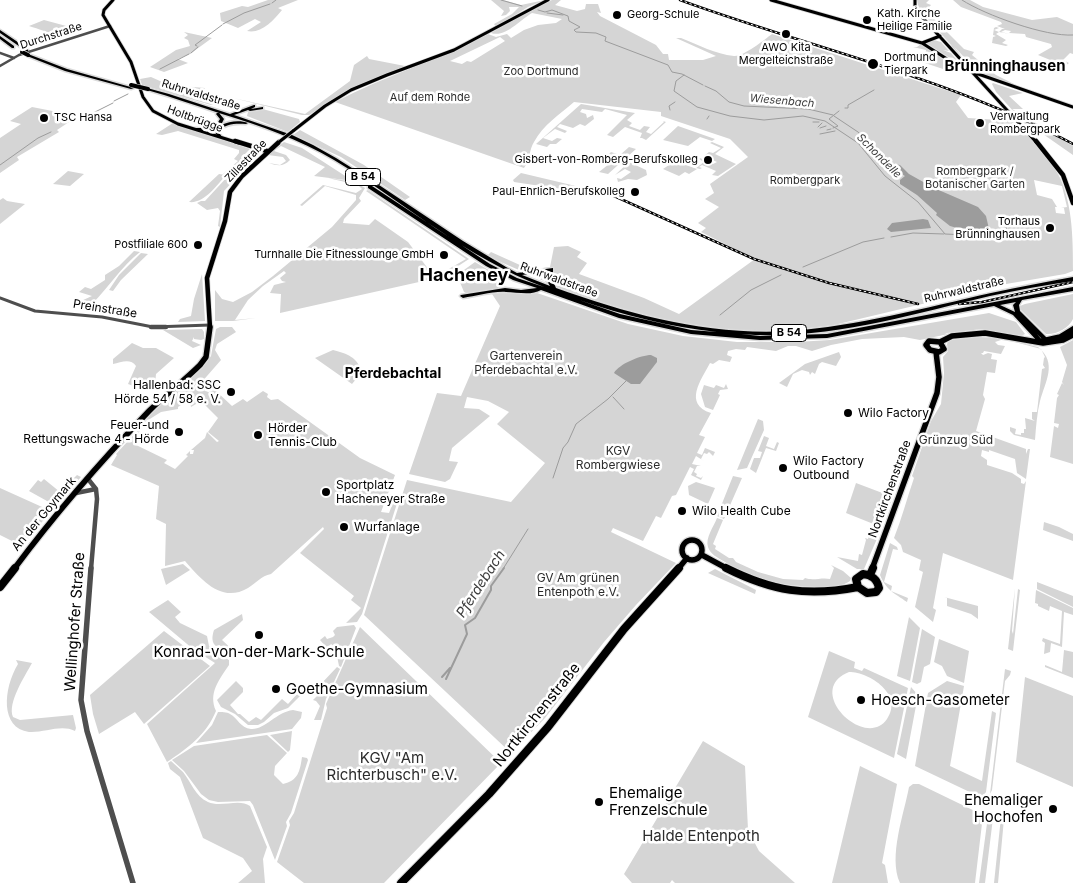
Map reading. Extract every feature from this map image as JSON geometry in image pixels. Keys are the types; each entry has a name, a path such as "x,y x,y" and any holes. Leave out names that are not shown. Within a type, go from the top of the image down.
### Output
{"highway":[{"name":"Ruhrwaldstraße","path":"0,31 26,50 79,71 226,113 287,139 327,159 459,247 505,274 546,291 619,316 682,328"},
{"name":"Ruhrwaldstraße","path":"0,37 28,55 66,70 132,86"},
{"name":"Ruhrwaldstraße","path":"149,91 290,136 331,157 478,254 515,274 623,313 691,330 760,338 827,336 1073,289"},
{"path":"196,129 214,129 229,123 247,122 244,114 246,108"},
{"path":"226,113 238,113 246,108 262,108"},
{"path":"208,133 222,121 218,114"},
{"path":"214,129 220,137"},
{"path":"515,274 526,274 551,269 550,283 558,291"},
{"path":"497,291 508,285 505,274"},
{"name":"Ruhrwaldstraße","path":"691,330 786,333 823,330 861,324 1010,289 1073,279"},
{"path":"463,296 497,291 546,291"},
{"path":"1025,298 1017,303 1017,310 1043,340"},
{"path":"990,305 1012,312 1030,331 1043,340"},
{"path":"1027,339 1030,336 1030,331"}],"main road":[{"path":"110,26 103,12 113,0"},
{"name":"Zillestraße","path":"88,479 149,411 202,362 208,352 210,325 207,278 225,221 228,197 235,183 265,154 293,131 332,102 359,86 465,46 524,11 548,0"},
{"path":"770,0 821,12 922,43 948,61 1017,88 1073,107"},
{"path":"914,0 916,10 1058,166 1068,184 1073,203"},
{"name":"Holtbrügge","path":"110,26 138,78 143,97 150,108 167,120 259,150 265,154"},
{"path":"922,43 940,36"},
{"path":"973,71 999,83 1073,107"},
{"path":"993,93 990,83 999,83"},
{"path":"1012,338 1043,340 1063,335 1073,329"},
{"path":"936,352 944,349 940,342 947,337 978,333 992,334 1030,343 1047,344 1062,341 1073,335"},
{"name":"Nortkirchenstraße","path":"870,575 937,393 939,377 936,352 928,349 926,343 931,340 940,342"},
{"name":"An der Goymark","path":"0,587 39,534 88,479"},
{"path":"689,541 697,542 703,550 702,555 695,559 687,558 682,552 682,547 689,541"},
{"path":"702,555 755,583 782,591 838,592 858,588 867,593 876,592 879,588 878,582 870,575 863,574 858,576 856,582 858,588"},
{"name":"Nortkirchenstraße","path":"401,883 493,790 559,714 624,629 667,583 687,558"}],"street":[{"name":"Durchstraße","path":"0,66 14,58 110,26"},
{"path":"0,53 14,58"},
{"name":"Preinstraße","path":"0,298 35,311 102,317 154,327 210,325"},
{"path":"88,479 96,489"},
{"path":"74,494 86,489 96,489"},
{"name":"Wellinghofer Straße","path":"96,489 97,499 81,700 87,731 133,883"}],"green space":[{"path":"268,0 298,0 278,8 282,10 275,18 257,31 247,31 261,22 255,19 238,28 221,21 220,13 242,6 248,7"},
{"path":"491,0 503,0 521,5 545,0 528,7 496,27 494,24 512,14 519,7 509,7 510,11 506,15 501,16 504,11"},
{"path":"552,0 561,0 555,5 577,11 585,9 586,4 598,4 601,13 597,12 600,16 656,45 663,54 668,54 669,60 703,60 716,56 676,38 681,38 720,53 738,56 772,34 961,95 956,102 968,118 1015,121 1046,156 1061,180 1071,218 1073,271 1006,284 834,325 777,332 725,330 649,317 576,295 487,256 491,252 531,270 550,267 554,247 568,246 581,252 577,257 587,263 579,274 644,298 679,314 755,259 701,232 706,228 698,223 719,207 705,199 714,193 710,184 748,157 730,139 661,116 661,112 574,102 542,130 532,145 524,168 335,102 488,34 496,37 507,34 511,38 524,30 538,25 556,23 562,19 532,13 507,31 496,34 491,33 535,7","holes":["500,37 505,41 471,62 467,61 462,64 450,61","1034,180 1062,186 1067,207 1061,208 1064,208 1065,214 1056,213 1055,207 1057,207 1052,199 1037,195"]},
{"path":"917,0 929,0 926,3 931,5 927,10 931,16 964,49 974,52 972,55 996,75 1018,86 994,79 972,66 957,49 954,47 964,59 950,45 952,46 919,9"},
{"path":"953,0 970,0 983,7 1032,20 1057,17 1073,24 1073,54 1070,53 1063,60 1069,63 1065,66 1038,55 1052,47 1051,44 1026,37 1025,34 1009,33 1011,31 1005,30 1001,32 1010,34 999,32 1005,29 997,26 1002,24 1001,22 961,7"},
{"path":"44,20 70,27 55,33 29,26"},
{"path":"994,28 999,28 994,30 999,32 996,34 1006,40 1002,43 1008,45 992,43 993,37 996,36 993,35"},
{"path":"184,32 212,38 190,54 178,59 188,63 164,72 150,67 176,50 190,46 188,40 184,38 188,35"},
{"path":"934,40 941,42 949,51 943,50 951,53 961,65 926,43"},
{"path":"921,44 950,64 944,65 943,69 919,61 925,56 926,50 913,47"},
{"path":"367,56 369,59 405,66 349,90 309,115 302,115 233,98 305,114 350,81 354,65"},
{"path":"151,77 169,85 205,88 200,96 216,103 211,105 142,85 140,79"},
{"path":"993,83 1023,93 1009,96 1023,109 1012,109 1073,146 1073,155 1040,132 1033,133 996,92"},
{"path":"581,104 635,113 627,120 632,123 629,126 640,130 644,126 650,127 646,132 651,134 663,121 666,122 646,140 640,138 642,133 625,127 613,137 607,135 627,115 605,109 602,112 582,109 580,112 586,114 587,118 593,115 594,119 585,126 580,124 573,128 560,124 557,127 567,131 565,133 555,129 543,138 552,141 557,138 562,139 556,144 550,144 547,147 536,144"},
{"path":"32,107 78,116 57,130 59,132 17,157 19,160 0,173 0,138 21,124 10,121"},
{"path":"259,108 299,119 300,122 288,132 247,116 248,112"},
{"path":"173,123 250,149 241,158 254,161 239,175 223,174 238,161 234,159 239,150 178,131 162,135 156,134"},
{"path":"678,126 715,139 712,141 700,137 688,146 663,140"},
{"path":"300,130 364,165 410,197 405,200 341,157 293,135"},
{"path":"284,142 302,148 353,181 314,176 325,167 281,146 274,151 286,155 290,160 280,165 286,161 283,157 268,155"},
{"path":"712,142 724,147 715,154 736,164 718,176 712,175 716,171 702,165 699,167 702,168 700,169 696,168 704,162 700,158 713,164 717,162 704,156 721,148 710,143"},
{"path":"629,147 636,149 608,174 599,172 609,164 602,161 611,152 620,155"},
{"path":"675,161 697,169 689,174 685,172 679,176 663,169"},
{"path":"629,162 646,170 647,175 637,180 628,179 618,182 617,178 621,179 631,172 625,169 615,175"},
{"path":"68,171 84,174 70,186 53,184"},
{"path":"521,173 584,189 580,192 514,182 513,180"},
{"path":"219,174 226,175 210,193 200,200 189,202"},
{"path":"228,176 237,177 224,191 220,227 218,226 220,211 218,208 207,210 197,203 205,201"},
{"path":"328,178 355,182 365,188 359,198 361,201 344,219 343,223 369,225 375,219 408,242 429,270 424,274 426,277 436,276 428,280 280,313 281,294 270,293 274,285 286,282 280,278 286,273 284,271 248,300 235,320 256,318 233,321 215,321 215,290 222,299 233,302 252,292 332,227 356,200 356,195 325,186 302,206 300,205 323,185 356,193 362,189 358,185"},
{"path":"368,190 469,259 449,272 447,270 466,259 366,191"},
{"path":"3,198 7,201 25,204 0,224 0,200"},
{"path":"134,251 140,252 92,304 81,301 92,296 79,292 85,287 91,289 105,280 105,275 119,266"},
{"path":"141,253 148,254 121,280 113,291 109,290 119,275"},
{"path":"475,262 504,279 505,284 500,288 468,294 464,292 457,275"},
{"path":"202,274 205,321 178,322 180,319 191,316"},
{"path":"508,292 537,293 628,324 683,336 737,342 830,340 989,313 1016,322 1025,334 1021,336 982,329 947,333 945,334 953,333 920,340 904,337 862,339 812,351 796,346 788,346 776,351 747,347 745,350 736,349 728,351 727,355 732,357 730,362 719,360 713,364 710,363 697,391 696,398 698,404 711,413 699,435 705,437 697,453 702,455 705,448 715,452 713,456 709,452 707,454 704,453 701,459 704,461 696,456 692,464 701,466 697,466 694,472 697,474 696,476 701,478 703,476 701,480 691,475 694,469 690,467 676,495 672,496 661,518 656,516 643,541 613,528 611,532 676,563 604,642 545,718 511,753 364,615 407,480 511,502 545,463 497,424 509,412 488,401 467,397 464,408 479,409 490,416 452,448 449,461 458,462 450,479 445,482 409,474 437,393 461,396 500,306 492,294"},
{"path":"1073,294 1073,319 1065,328 1058,332 1046,334 1020,309 1020,306 1025,304"},
{"path":"232,327 236,332 217,344 215,350 221,360 200,384 208,392 215,390 232,406 243,399 247,402 263,391 268,394 267,397 271,400 278,399 360,458 395,475 381,512 389,513 396,495 399,497 362,614 357,622 346,623 361,608 351,600 354,596 300,553 324,529 323,527 271,574 264,576 248,588 238,592 220,591 205,582 185,561 165,566 166,524 156,519 159,486 111,465 116,454 140,428 141,430 135,437 141,438 134,444 167,460 164,463 175,469 188,456 186,455 190,451 190,454 193,454 194,450 191,450 205,438 207,432 217,442 219,441 208,432 218,418 201,401 191,407 190,402 186,402 178,407 178,409 161,412 145,422 148,417 206,363 211,356 216,329"},
{"path":"202,329 204,339 194,339 194,337 192,341 201,345 193,348 163,330"},
{"name":"Grünzug Süd","path":"979,337 997,338 1001,340 995,342 998,345 1005,346 1001,354 984,351 981,353 983,355 992,354 991,359 997,360 995,373 987,372 983,395 985,399 976,431 1026,449 1026,454 1028,449 1030,449 1026,479 1017,473 1015,459 989,450 989,452 982,450 981,456 987,460 987,465 1012,473 1021,479 1021,483 1024,484 1026,481 1013,580 943,553 933,608 936,610 933,622 915,607 923,572 919,570 921,560 903,552 901,545 894,538 914,478 912,476 931,421 941,404 944,373 943,357 948,351 947,344 949,340"},
{"path":"1000,338 1038,347 1040,349"},
{"path":"1073,340 1073,464 1050,457 1054,426 1058,428 1059,424 1054,423 1059,395 1057,394 1062,383 1064,385 1062,382 1067,365 1060,347"},
{"path":"132,343 143,348 156,348 174,358 156,374 155,384 145,390 128,384 136,366 134,364 126,361 113,364 113,359"},
{"path":"333,350 351,357 360,367 362,372 352,384 315,358"},
{"path":"1042,351 1044,353 1049,366 1039,406 1035,440 1014,435 1010,431 1010,427 1016,429 1015,434 1021,435 1021,433 1024,433 1024,429 1026,429 1025,418 1035,421 1032,419 1032,412 1037,412 1042,369 1045,368 1043,365 1045,357"},
{"path":"839,352 841,357 836,366 822,362 819,364 815,374 812,372 810,375 809,372 802,370 793,374 787,387 779,383 805,364"},
{"path":"726,384 728,389 720,390 718,394 720,395 713,410 705,407 701,394 704,385 714,388 716,385 724,388"},
{"path":"758,419 763,421 764,430 747,468 737,470"},
{"path":"764,436 769,438 766,446 774,449 777,442 779,443 776,451 766,448 756,473 750,469 754,458 760,458 762,452 758,451"},
{"path":"77,475 81,477 56,506 29,491 38,480 41,482 44,479 60,492"},
{"path":"733,476 742,478 724,519 717,516"},
{"path":"696,482 715,488 708,504 689,495 688,486"},
{"path":"856,483 893,497 882,525 877,523 876,525 846,513"},
{"path":"0,488 51,511 22,546 0,535"},
{"path":"717,518 723,520 713,544 716,546 715,549 729,558 733,558 736,562 758,572 783,579 803,580 805,578 830,579 834,568 831,565 843,571 851,578 850,581 834,587 804,586 769,581 746,573 712,554 709,549 707,543"},
{"path":"1044,522 1073,534 1073,541 1043,530"},
{"path":"873,526 882,527 864,569 857,569 837,557 858,561 859,554 862,555 865,538 868,539 870,531 868,528 871,529"},
{"path":"890,543 897,547 898,550 893,549 884,582 892,586 891,591 885,584 880,575"},
{"path":"183,564 190,570 166,585 161,569"},
{"path":"715,569 756,590 755,594 708,573"},
{"path":"1037,582 1073,596 1073,607 1037,589"},
{"path":"1015,588 1013,634 1018,589 1020,590 1013,651 1008,649"},
{"path":"1036,590 1073,608 1073,615 1064,612 1062,647 1051,643 1050,652 1044,654 1045,643 1042,641 1043,638 1060,644 1062,611 1050,606 1049,611 1038,606 1035,603"},
{"path":"891,591 908,598 907,602 894,593"},
{"path":"944,597 978,606 978,619 971,614 947,606 947,598"},
{"path":"168,600 181,612 175,617 180,623 207,636 209,646 229,660 229,665 214,692 213,698 216,711 212,720 202,734 167,762 147,724 215,663 193,649 149,612"},
{"path":"242,614 243,620 222,640 236,653 234,654 219,645 217,647 212,637 214,630"},
{"path":"909,617 920,628 910,681 897,676"},
{"path":"354,625 356,628 341,667 339,666 337,656 341,652 331,644 327,648 320,640 325,636 327,639 333,637 335,635 333,631 337,627"},
{"name":"KGV \"Am Richterbusch\" e.V.","path":"360,627 501,763 384,883 304,883 277,862 327,708 326,704"},
{"path":"922,629 935,637 930,664 924,667 921,682 917,684 912,682"},
{"path":"164,631 210,666 144,724 135,712 99,734 90,695"},
{"path":"939,639 969,651 964,683 947,676 942,666 934,662"},
{"path":"1064,650 1073,652 1073,678 1045,667 1045,665 1062,672"},
{"path":"829,651 855,662 854,668 862,671 864,668 908,688 894,758 808,717","holes":["849,672 857,673 882,686 891,702 891,710 887,719 877,727 865,728 853,723 842,714 835,703 832,691 837,681"]},
{"path":"16,660 32,663 21,682 12,704 13,717 20,720 73,715 75,731 64,728 29,732 20,729 13,723 7,706 7,695 18,664"},
{"path":"337,667 340,669 326,699 321,720 314,720 320,706 313,700 320,693 320,685"},
{"path":"1005,669 1011,671 1005,681 990,794"},
{"path":"1025,677 1073,696 1073,787 1016,762"},
{"path":"236,681 243,688 243,692 230,705 249,722 256,717 261,720 282,699 288,704 298,693 301,695 288,708 274,713 264,722 258,725 248,725 235,714 221,707 217,700"},
{"path":"947,681 964,686 950,766 982,781 992,711 996,713 986,792 983,796 978,796 915,766 928,693"},
{"path":"911,687 918,695 906,759 897,754"},
{"path":"293,710 302,712 301,718 292,729 196,743 212,725 218,712 229,713 244,727 256,729 281,714"},
{"path":"292,731 290,750 288,752 270,735"},
{"path":"267,735 287,753 275,766 274,775 283,784 295,778 302,757 308,760 275,860 250,801 218,802 209,800 201,794 184,771 172,760 194,746"},
{"name":"Halde Entenpoth","path":"703,741 745,766 748,830 759,851 795,883 675,883 672,880 670,883 632,883 624,874"},
{"path":"171,761 183,772 200,796 208,802 213,804 241,803 250,806 267,847 263,859 265,883 238,883 252,871 243,858 203,838 180,777 170,769 168,763"},
{"path":"860,766 897,784 882,863 885,865 888,883 832,883"},
{"path":"913,784 919,784 983,815 975,883 900,883 897,873 896,848 909,787"},
{"path":"988,816 993,818 985,883 979,883"},
{"path":"1001,817 1004,819 998,883 994,883"}],"shaded area":[{"path":"894,164 900,165 909,174 934,188 978,207 986,216 988,231 964,230 950,226 936,215 937,213 917,195 900,184 900,180 905,176 891,167"},
{"path":"928,220 931,228 891,232 887,229 892,223"},
{"path":"651,355 657,358 657,362 640,384 631,384 614,373 620,366"}],"waterway":[{"name":"Schondelle","path":"272,3 276,0"},
{"name":"Schondelle","path":"501,0 522,6"},
{"path":"962,0 985,12 1016,24 1061,35 1073,35"},
{"name":"Schondelle","path":"223,24 244,13 270,4"},
{"name":"Schondelle","path":"538,10 545,12 552,10 568,16 569,21 580,27 574,30 576,32 596,33 606,37 605,41 668,65 672,72 684,75"},
{"name":"Schondelle","path":"547,13 563,15"},
{"name":"Schondelle","path":"197,46 195,45 222,25"},
{"name":"Schondelle","path":"191,53 198,47"},
{"name":"Schondelle","path":"160,69 189,54"},
{"name":"Wiesenbach","path":"684,75 703,85"},
{"name":"Schondelle","path":"684,75 676,81 674,91 697,107 730,116 764,120 803,116 825,121 835,127"},
{"name":"Wiesenbach","path":"705,86 716,91 729,102 744,106 808,109 833,115"},
{"path":"845,108 848,108 848,105 874,90"},
{"name":"Schondelle","path":"114,101 128,94"},
{"path":"670,110 669,106 675,102"},
{"name":"Schondelle","path":"76,118 91,114 113,103"},
{"name":"Schondelle","path":"835,127 838,126 829,119 839,111"},
{"name":"Wiesenbach","path":"834,116 858,132 894,164"},
{"name":"Schondelle","path":"813,122 819,122"},
{"path":"818,127 822,123"},
{"path":"820,128 826,126"},
{"name":"Schondelle","path":"835,127 858,143 885,176 918,202 945,234 1010,237 1011,233 1006,228 1008,224 1023,220 1037,222"},
{"path":"827,130 831,129"},
{"path":"820,134 835,131"},
{"name":"Schondelle","path":"0,165 38,138 51,132"},
{"name":"Pferdebach","path":"891,237 913,233 944,234"},
{"name":"Pferdebach","path":"803,267 863,242 884,238"},
{"name":"Pferdebach","path":"720,315 751,290 781,275"},
{"name":"Pferdebach","path":"553,478 563,448 568,442 576,424 608,399 627,380"},
{"path":"613,397 624,409"},
{"name":"Pferdebach","path":"503,569 528,529"},
{"name":"Pferdebach","path":"446,679 467,634 465,625 475,618 491,590 491,586 504,568"},
{"name":"Pferdebach","path":"442,677 450,668"}],"railway":[{"path":"680,0 929,82 978,100 1073,144"},
{"path":"603,191 754,259 829,283 918,304"},
{"path":"959,304 982,302 1073,282"}],"place":[{"name":"Georg-Schule","path":"617,15"},
{"name":"Kath. Kirche Heilige Familie","path":"867,20"},
{"name":"AWO Kita Mergelteichstraße","path":"786,34"},
{"name":"Dortmund Tierpark","path":"873,64"},
{"name":"TSC Hansa","path":"44,118"},
{"name":"Verwaltung Rombergpark","path":"980,123"},
{"name":"Gisbert-von-Romberg-Berufskolleg","path":"708,160"},
{"name":"Paul-Ehrlich-Berufskolleg","path":"635,192"},
{"name":"Torhaus Brünninghausen","path":"1050,228"},
{"name":"Postfiliale 600","path":"198,245"},
{"name":"Turnhalle Die Fitnesslounge GmbH","path":"444,255"},
{"name":"Hallenbad: SSC Hörde 54 / 58 e. V.","path":"231,392"},
{"name":"Wilo Factory","path":"848,413"},
{"name":"Feuer-und Rettungswache 4 - Hörde","path":"179,432"},
{"name":"Hörder Tennis-Club","path":"258,435"},
{"name":"Wilo Factory Outbound","path":"783,468"},
{"name":"Sportplatz Hacheneyer Straße","path":"326,492"},
{"name":"Wilo Health Cube","path":"682,511"},
{"name":"Wurfanlage","path":"344,527"},
{"name":"Konrad-von-der-Mark-Schule","path":"259,635"},
{"name":"Goethe-Gymnasium","path":"276,689"},
{"name":"Hoesch-Gasometer","path":"861,700"},
{"name":"Ehemalige Frenzelschule","path":"599,802"},
{"name":"Ehemaliger Hochofen","path":"1053,809"}],"district":[{"name":"Brünninghausen","path":"1005,66"},
{"name":"Hacheney","path":"464,276"},
{"name":"Pferdebachtal","path":"393,374"}],"park label":[{"name":"Zoo Dortmund","path":"541,72"},
{"name":"Auf dem Rohde","path":"430,98"},
{"name":"Rombergpark / Botanischer Garten","path":"975,178"},
{"name":"Rombergpark","path":"805,181"},
{"name":"Gartenverein Pferdebachtal e.V.","path":"526,363"},
{"name":"KGV Rombergwiese","path":"618,458"},
{"name":"GV Am grünen Entenpoth e.V.","path":"578,585"}]}
